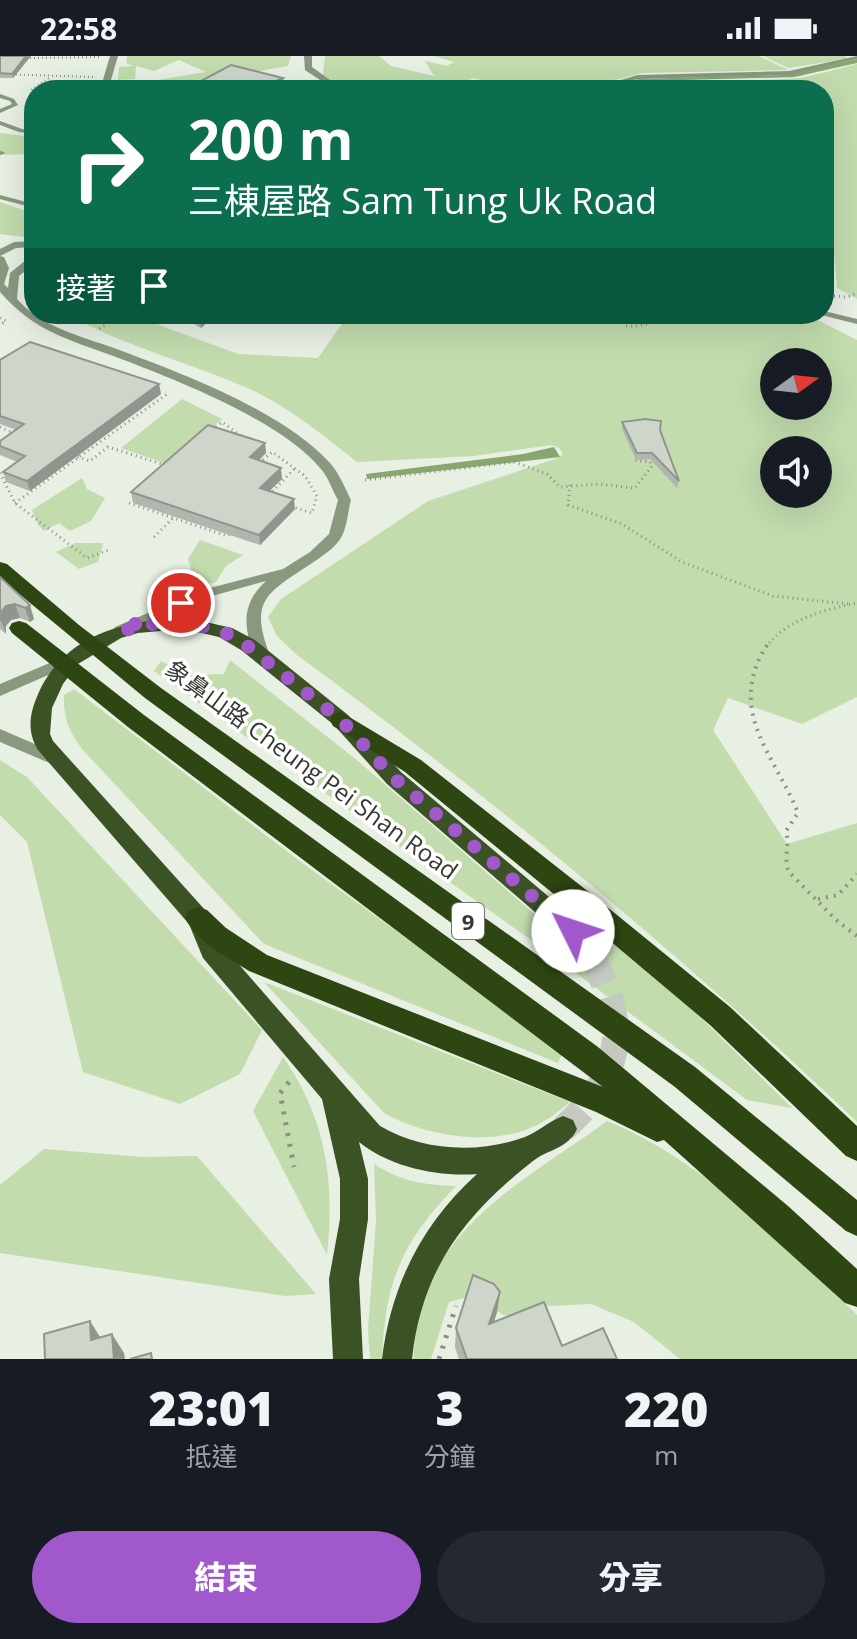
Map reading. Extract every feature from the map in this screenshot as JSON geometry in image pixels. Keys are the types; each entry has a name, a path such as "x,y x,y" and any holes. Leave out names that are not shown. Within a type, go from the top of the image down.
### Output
{"highway":[{"name":"象鼻山路 Cheung Pei Shan Road","path":"0,568 72,630 153,693 685,1077 857,1220"},
{"name":"9","path":"19,628 136,721 558,1033 709,1160 857,1291"},
{"path":"341,720 413,766 581,901 720,1016 857,1146"},
{"path":"198,918 217,936 258,963 606,1102 674,1137 709,1160"}],"main road":[{"path":"531,1148 480,1159 409,1154 386,1146 370,1135 212,951 198,918 45,745 40,734 42,708 54,682 71,659 117,632 167,623 199,625 237,638 341,720 394,778 573,931"},
{"path":"333,1093 354,1179 354,1219 344,1279 348,1359"},
{"path":"397,1359 404,1313 416,1276 432,1244 473,1194 531,1148 563,1129"}],"street":[{"path":"107,80 114,56"},
{"path":"308,56 308,68 325,80"},
{"path":"0,244 24,244"},
{"path":"0,257 24,246"},
{"path":"0,257 15,263 24,262"},
{"path":"0,257 4,268 3,290 24,312"},
{"path":"3,290 24,267"},
{"path":"41,324 230,400 320,458 339,480 347,507 338,534 327,546 265,590 252,609 253,628 263,658"},
{"path":"117,632 207,593 300,566"},
{"path":"0,690 71,659"},
{"path":"0,735 59,761"}],"lane":[{"path":"627,80 638,77 794,73 857,57"},
{"path":"0,96 12,100 15,105 0,111"},
{"path":"0,123 24,131"},
{"path":"0,197 24,203"},
{"path":"834,316 857,322"}],"path":[{"path":"19,58 88,57"},
{"path":"0,74 90,77"},
{"path":"834,296 848,297 857,293"},
{"path":"0,318 6,321 0,325"},
{"path":"624,324 635,327 649,324"},
{"path":"15,503 167,394 152,389"},
{"path":"110,419 125,424"},
{"path":"212,431 222,422 246,436 235,447"},
{"path":"0,427 22,436 11,443"},
{"path":"65,452 90,461 108,447 170,467 160,476"},
{"path":"252,470 272,452 296,467 315,489 317,505 312,513 281,503"},
{"path":"365,480 514,462 547,474 560,487 617,484 635,488 652,466 650,462 634,460"},
{"path":"266,498 296,467"},
{"path":"0,473 15,503 87,558 109,550"},
{"path":"570,485 568,505 622,524 667,554 700,570 773,596 854,603"},
{"path":"139,494 129,503 227,536 237,527"},
{"path":"161,514 171,505"},
{"path":"194,525 204,516"},
{"path":"154,537 173,518"},
{"path":"854,603 784,630 766,642 754,666 752,710 758,737 798,813 786,831 789,843 785,862 796,882 857,936"},
{"path":"818,899 838,895 857,874"},
{"path":"289,1082 280,1093 294,1167"},
{"path":"439,1359 456,1306"}],"shaded area":[{"path":"127,56 291,56 288,66 219,78 209,75 218,80 157,80 206,72 179,60 154,71 136,66 135,79 118,80 119,67 133,66 126,63"},
{"path":"325,56 379,56 391,66 434,76 425,61 447,66 454,62 434,56 759,56 788,70 642,73 615,80 322,80"},
{"path":"763,56 845,56 847,59 788,68"},
{"path":"857,59 857,63 794,77 635,80 639,79 786,75"},
{"path":"857,64 857,299 837,288 834,249 834,80 761,80 802,78"},
{"path":"0,133 24,136 24,154 0,155"},
{"path":"0,202 24,210 24,237 0,234"},
{"path":"87,324 156,324 238,354 318,358 342,324 826,324 857,340 857,697 802,724 728,698 713,730 787,844 857,823 857,1122 654,938 514,822 297,655 277,636 268,617 281,599 428,501 558,458 563,454 560,449 547,446 474,456 357,462 270,399"},
{"path":"182,399 222,419 170,465 121,448"},
{"path":"554,447 560,457 367,479 366,474 523,454"},
{"path":"82,478 87,489 105,498 91,521 70,531 59,523 44,531 32,510"},
{"path":"200,540 243,555 226,566 216,582 196,587 188,559"},
{"path":"75,543 103,543 98,562 79,569 56,552"},
{"path":"230,660 358,761 572,947 594,928 692,1009 792,1108 747,1100 538,945 154,671 161,661 188,675 224,674"},
{"path":"74,689 305,865 563,1052 558,1063 264,944 82,749 70,730 65,711 64,695"},
{"path":"0,760 27,777 262,1030 240,1074 180,1104 83,1072 27,842 0,815"},
{"path":"264,982 570,1102 534,1127 492,1137 454,1136 400,1121 384,1113"},
{"path":"283,1057 309,1103 324,1152 330,1202 327,1255 253,1111"},
{"path":"607,1121 676,1157 771,1232 857,1315 857,1359 680,1359 634,1322 591,1304 548,1306 513,1316 504,1315 471,1296 449,1302 431,1359 413,1359 425,1295 449,1250 488,1207"},
{"path":"44,1149 144,1157 197,1156 316,1294 285,1296 0,1253 0,1185"},
{"path":"374,1164 413,1181 456,1186 422,1226 400,1264 387,1307 382,1359 370,1359 368,1329 376,1221"}],"building":[{"path":"0,56 26,56 12,74 0,73"},
{"path":"231,65 283,78 278,80 203,80"},
{"path":"30,342 159,384 27,481 3,472 25,456 0,446 0,441 24,424 0,416 0,360"},
{"path":"645,419 661,421 660,430 679,481 652,453 637,453 622,422"},
{"path":"208,425 265,443 250,457 281,468 260,488 294,499 259,535 131,492"},
{"path":"0,577 30,605 25,608 15,604 6,606 1,612 1,620 0,619"},
{"path":"473,1275 494,1284 500,1292 489,1324 544,1302 562,1346 603,1328 617,1359 467,1359 456,1328"},
{"path":"90,1321 91,1340 112,1334 114,1359 45,1359 44,1334"},
{"path":"151,1353 152,1359 130,1359"}],"tunnel":[{"path":"573,931 594,961"},
{"path":"563,1129 598,1090 614,1050 612,1008 594,961"}],"route":[{"path":"181,603 120,631 152,624 184,623 225,632 248,645 341,720 394,778 573,931"}]}
